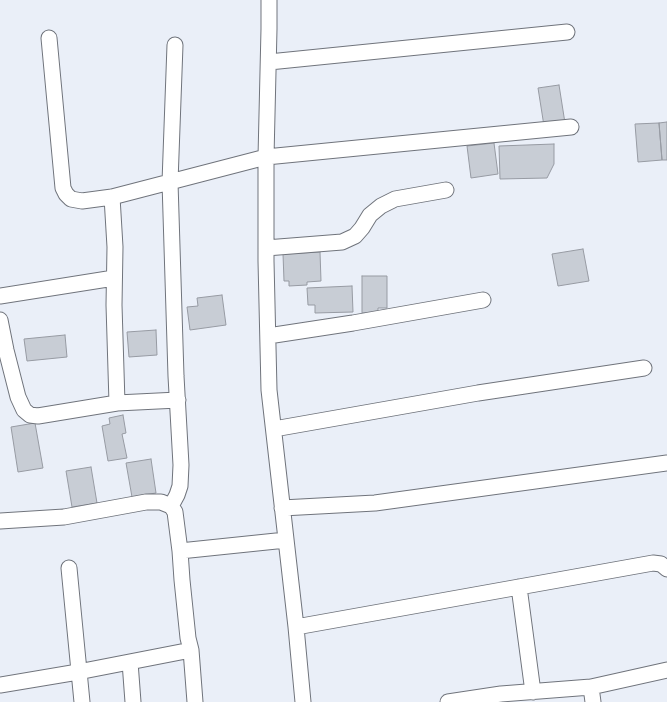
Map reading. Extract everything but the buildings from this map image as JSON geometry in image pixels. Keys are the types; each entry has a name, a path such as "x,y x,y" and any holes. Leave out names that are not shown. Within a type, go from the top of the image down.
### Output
{"street":[{"path":"268,0 269,28 266,157 266,248 269,390 303,702"},
{"path":"268,62 567,32"},
{"path":"49,38 63,188 71,199 82,201 112,197 266,157 571,127"},
{"path":"171,506 180,486 181,465 170,182 175,45"},
{"path":"266,248 342,242 355,236 370,215 381,206 395,199 446,190"},
{"path":"112,197 116,247 114,305 117,403"},
{"path":"0,296 114,278"},
{"path":"268,336 484,300"},
{"path":"0,320 18,397 24,410 30,415 38,416 117,403 178,400"},
{"path":"274,429 478,393 644,368"},
{"path":"282,508 375,503 667,463"},
{"path":"0,522 64,517 146,502 161,502 171,506 175,512 180,551 195,702"},
{"path":"180,551 286,540"},
{"path":"296,627 653,563 661,564 667,569"},
{"path":"69,568 82,702"},
{"path":"519,587 533,692"},
{"path":"0,685 78,672 191,650"},
{"path":"130,662 133,702"},
{"path":"448,702 501,698 533,692 592,695 667,670"}]}
